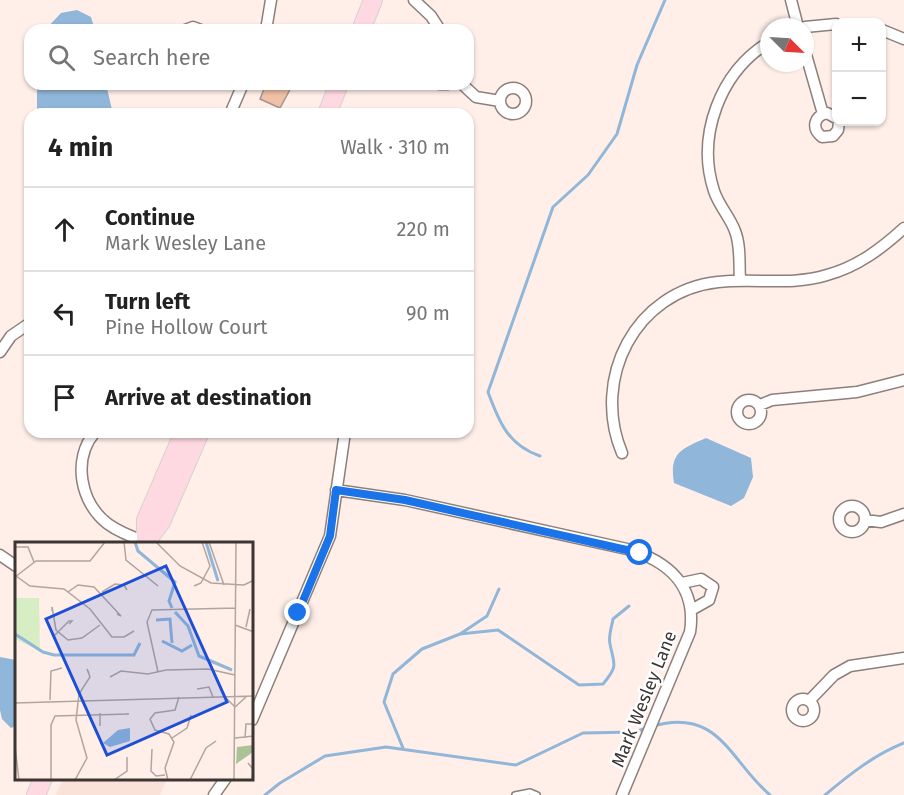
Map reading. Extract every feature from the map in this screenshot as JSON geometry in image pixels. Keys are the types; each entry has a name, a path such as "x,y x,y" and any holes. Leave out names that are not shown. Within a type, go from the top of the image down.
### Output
{"main road":[{"path":"363,24 373,0"},
{"path":"329,108 337,90"},
{"path":"146,542 146,520 181,438"},
{"path":"147,542 161,522 197,438"}],"street":[{"path":"267,24 271,0"},
{"path":"414,0 431,15 436,24"},
{"path":"791,0 796,18"},
{"path":"814,26 832,24"},
{"path":"886,32 904,39"},
{"path":"740,281 736,233 723,212 711,178 708,151 713,116 728,83 747,58 760,49"},
{"path":"811,72 823,114"},
{"path":"233,108 240,90"},
{"path":"468,90 476,97 500,101"},
{"path":"832,115 823,114 817,119 815,127 822,137 830,138 836,134 837,126"},
{"path":"622,453 615,435 611,411 612,387 620,356 628,338 646,317 677,294 705,285 740,281 802,280 827,275 864,259 904,228"},
{"path":"0,352 11,336 24,327"},
{"path":"760,405 772,400 856,392 904,380"},
{"path":"92,438 84,451 81,466 85,491 90,502 105,522 144,542"},
{"path":"254,715 330,536 344,438"},
{"path":"336,490 405,500 627,549 661,564 682,583 693,609 709,600 713,587 701,579 682,583"},
{"path":"865,520 881,522 904,514"},
{"path":"0,555 15,566"},
{"name":"Mark Wesley Lane","path":"622,795 687,642 693,609"},
{"path":"809,701 834,675 850,666 904,658"},
{"path":"214,795 225,780"}],"lane":[{"path":"515,795 530,792 537,795"}],"shaded area":[{"path":"62,780 167,780 160,795 56,795"}],"water":[{"path":"77,10 91,17 93,24 51,24 61,13"},
{"path":"37,90 107,90 112,108 37,108"},
{"path":"706,438 751,458 753,477 744,498 731,506 674,483 675,458 690,445"},
{"path":"0,657 15,660 15,726 11,728 2,719"}],"building":[{"path":"264,90 290,90 280,108 260,99"}],"waterway":[{"path":"540,456 520,446 512,439 501,423 488,392 553,207 588,175 617,134 637,65 665,0"},
{"path":"403,748 384,702 393,674 422,649 460,634 487,616 499,589"},
{"path":"460,634 498,630 579,685 603,684 614,665 610,641 613,619 629,606"},
{"path":"653,726 675,722 694,724 708,731 733,753 770,795"},
{"path":"265,795 280,783 325,756 386,747 516,765 583,733 634,732 647,728"},
{"path":"825,795 863,766 904,743"}],"route":[{"path":"298,613 330,536 336,490 405,500 640,553"}]}
